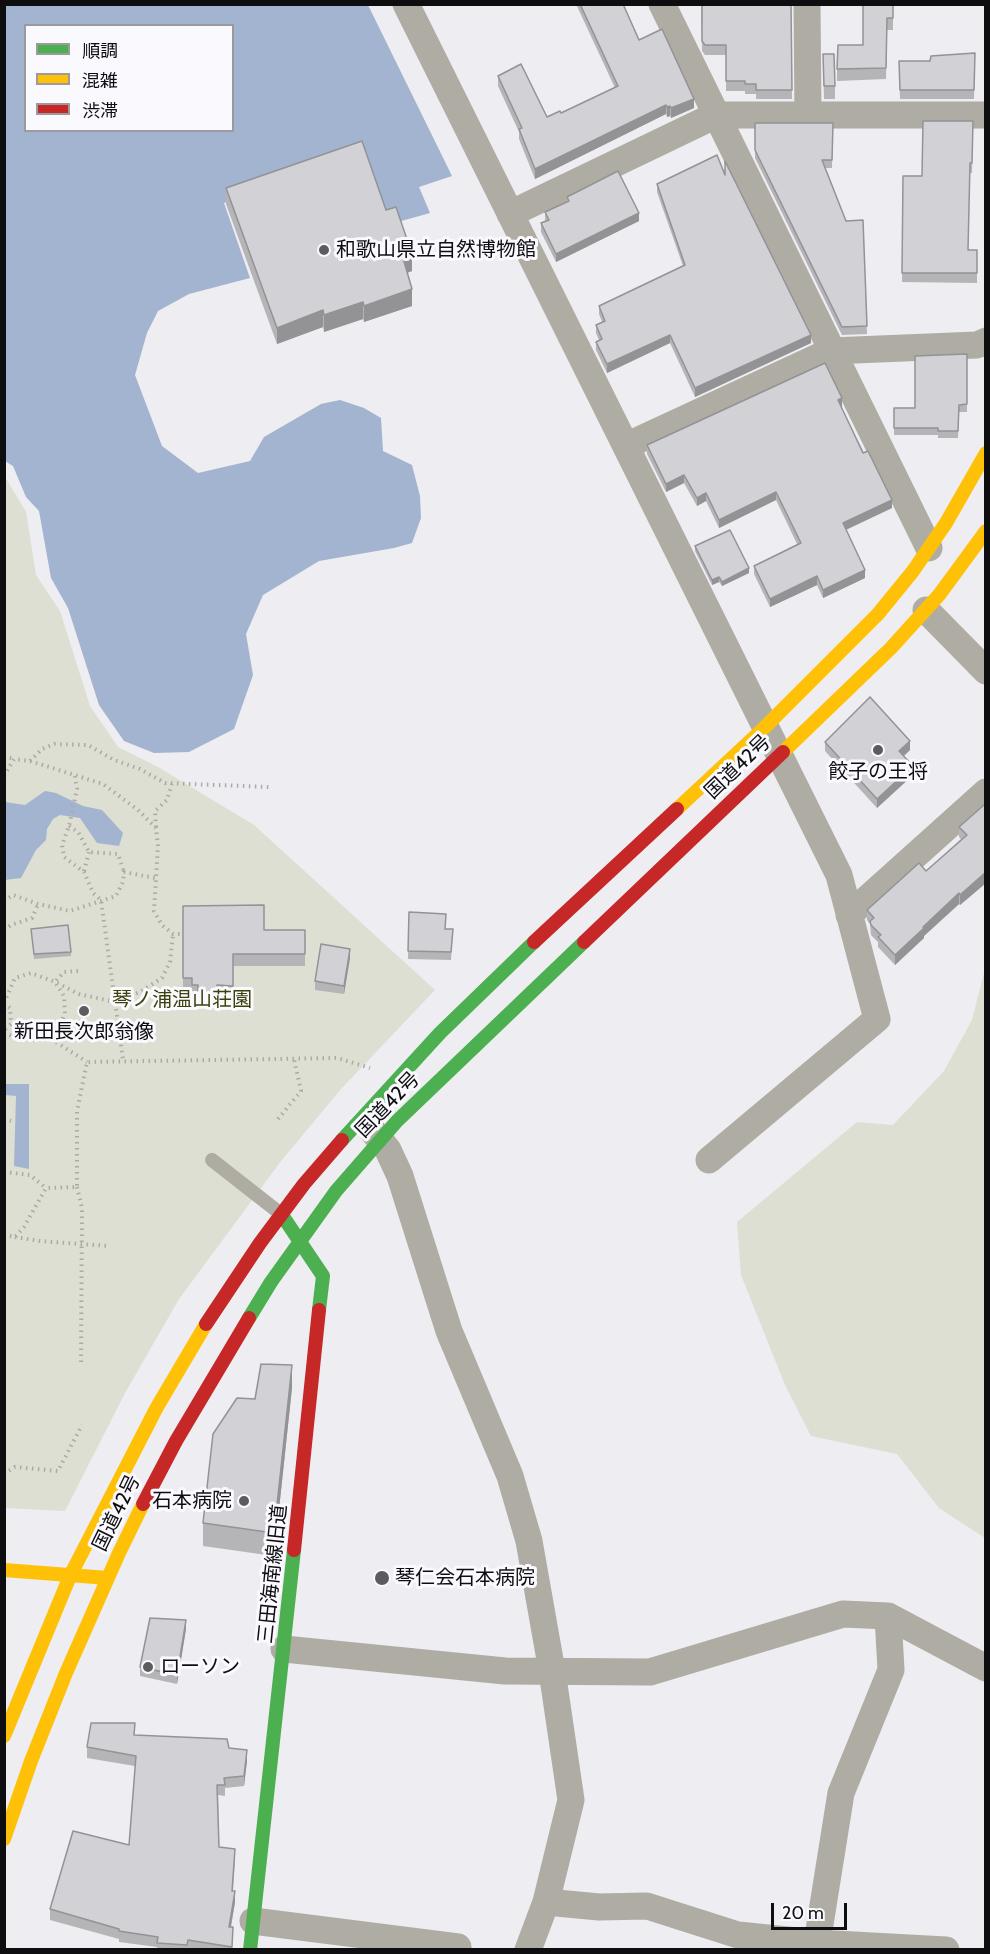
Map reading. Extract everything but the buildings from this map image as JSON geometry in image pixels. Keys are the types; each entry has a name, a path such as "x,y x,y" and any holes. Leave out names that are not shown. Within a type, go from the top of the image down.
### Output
{"main road":[{"name":"国道42号","path":"4,1736 70,1576 135,1448 213,1313 281,1214 361,1117 440,1033 524,951 765,727 878,614 929,548 964,494 986,453"},
{"name":"国道42号","path":"4,1839 13,1784 108,1578 176,1441 238,1335 336,1191 379,1140 417,1101 891,648 956,574 986,531"},
{"name":"三田海南線旧道","path":"250,1950 323,1276 281,1214"},
{"path":"4,1570 108,1578"}],"street":[{"path":"406,4 839,875 878,1019 709,1160"},
{"path":"662,4 929,548"},
{"path":"807,4 808,116"},
{"path":"510,214 716,115 986,116"},
{"path":"626,446 831,351 977,345 986,341"},
{"path":"926,610 986,671"},
{"path":"849,915 986,792"},
{"path":"361,1117 388,1150 400,1176 449,1331 510,1476 529,1541 552,1671 571,1800 546,1902 528,1950"},
{"path":"284,1649 505,1671 650,1672 843,1614 888,1616 986,1668"},
{"path":"817,1943 841,1793 891,1670 888,1616"},
{"path":"546,1902 599,1908 647,1906 738,1935 817,1943 946,1950"},
{"path":"253,1921 458,1947"}],"lane":[{"path":"212,1160 281,1214"}],"path":[{"path":"30,761 42,749 55,744 88,746 165,783 269,787"},
{"path":"4,756 30,761 103,784 138,810 156,828"},
{"path":"4,777 14,759"},
{"path":"75,776 77,789 69,826 62,845 64,857 84,872 93,893 101,900 123,1060"},
{"path":"172,784 167,800 156,811 158,846 154,911 162,925 173,934 183,934"},
{"path":"69,826 78,832 89,852 84,872"},
{"path":"4,901 13,895 38,904 70,911 116,896 123,882 124,872 118,854 89,852"},
{"path":"124,872 155,878"},
{"path":"4,930 11,925 32,918 38,904"},
{"path":"173,934 170,962 162,978 140,992 115,1002 79,993 31,973 15,978 4,1003 10,1008 11,1024 4,1031 22,1040 53,1040 87,1062 337,1058 367,1067 394,1082"},
{"path":"55,982 64,972 78,970"},
{"path":"53,1040 65,1014 64,996 55,982"},
{"path":"278,1119 301,1091 294,1059"},
{"path":"81,1364 82,1208 77,1187 76,1111 87,1062"},
{"path":"4,1119 11,1121"},
{"path":"4,1172 30,1175 46,1188 77,1187"},
{"path":"15,1237 24,1227 46,1188"},
{"path":"5,1236 109,1246"},
{"path":"4,1474 15,1467 58,1471 82,1425"}],"green space":[{"name":"琴ノ浦温山荘園","path":"4,475 26,512 36,575 60,611 90,706 118,747 158,767 254,825 435,990 341,1089 281,1161 179,1299 125,1393 65,1511 5,1508"},
{"path":"985,969 985,1538 939,1508 897,1454 811,1436 785,1385 741,1275 737,1222 857,1122 893,1125 944,1071 972,1020"}],"water":[{"path":"4,5 368,5 452,176 419,187 430,213 387,225 363,157 224,203 250,278 189,294 158,311 147,333 135,375 162,446 198,473 250,461 264,437 321,404 340,400 364,408 381,418 383,451 412,465 420,496 421,518 412,543 319,561 263,595 246,634 253,675 234,729 189,752 154,753 124,741 99,705 68,608 51,578 39,511 26,497 13,466 5,461"},
{"path":"45,791 56,793 83,806 102,810 123,833 119,846 97,843 80,818 60,815 53,819 47,829 46,840 36,850 21,878 5,880 5,802 25,805"},
{"path":"5,1084 29,1084 29,1169 14,1166 16,1096 5,1095"}],"traffic: fast":[{"path":"342,1140 440,1033 534,942"},
{"path":"249,1318 271,1282 336,1191 397,1121 584,942"},
{"path":"284,1218 323,1276 319,1310"},
{"path":"250,1950 294,1550"}],"traffic: slow":[{"path":"677,809 765,727 878,614 913,571 946,523 986,453"},
{"path":"783,752 891,648 939,595 986,531"},
{"path":"4,1736 70,1576 157,1407 206,1324"},
{"path":"4,1839 31,1761 66,1673 143,1504"},
{"path":"4,1570 108,1578"}],"traffic: jam":[{"path":"584,942 783,752"},
{"path":"534,942 677,809"},
{"path":"206,1324 260,1243 304,1184 342,1140"},
{"path":"294,1550 319,1310"},
{"path":"143,1504 176,1441 249,1318"}],"place":[{"name":"和歌山県立自然博物館","path":"324,250"},
{"name":"餃子の王将","path":"878,750"},
{"name":"新田長次郎翁像","path":"84,1011"},
{"name":"石本病院","path":"244,1501"},
{"name":"琴仁会石本病院","path":"382,1578"},
{"name":"ローソン","path":"148,1667"}]}
